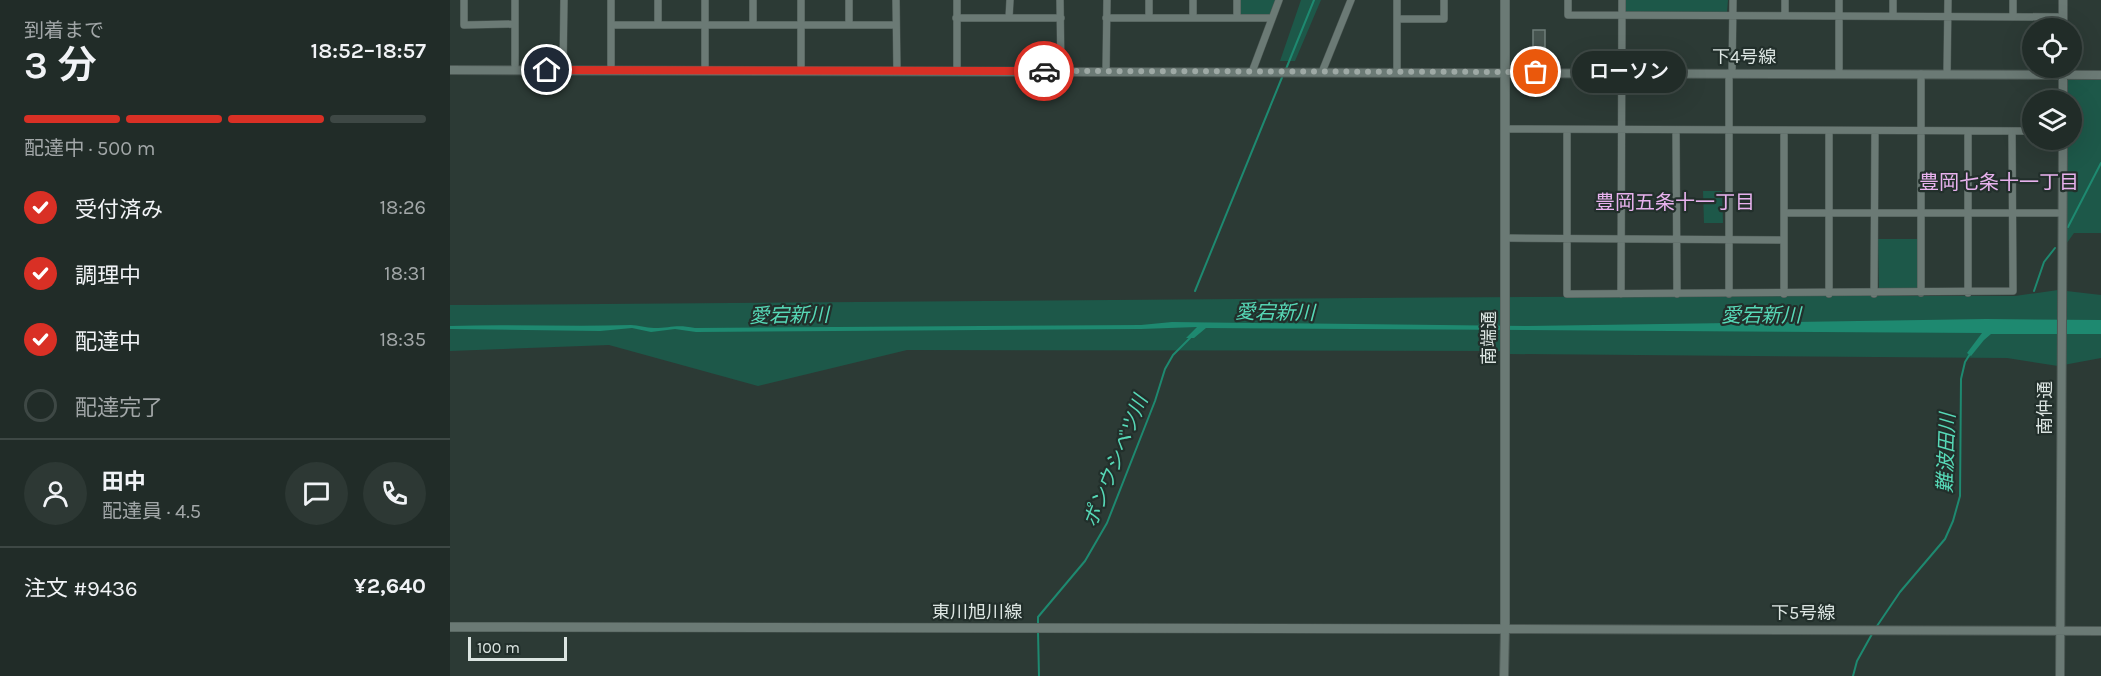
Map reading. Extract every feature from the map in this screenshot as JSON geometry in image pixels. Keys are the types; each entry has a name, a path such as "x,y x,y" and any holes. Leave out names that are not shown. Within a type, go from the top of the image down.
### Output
{"main road":[{"name":"南端通","path":"1504,629 1505,0"},
{"name":"東川旭川線","path":"450,627 1504,629"}],"street":[{"path":"464,0 464,25 515,24"},
{"path":"514,69 515,0"},
{"path":"563,70 564,0"},
{"path":"611,0 611,70"},
{"path":"658,0 658,24"},
{"path":"705,0 705,70"},
{"path":"753,0 753,25"},
{"path":"801,0 801,70"},
{"path":"849,0 849,24"},
{"path":"896,0 897,71"},
{"path":"957,0 957,71"},
{"path":"1010,0 1010,18"},
{"path":"1060,0 1061,71"},
{"path":"1106,72 1107,0"},
{"path":"1149,0 1149,18"},
{"path":"1193,0 1193,18"},
{"path":"1237,0 1237,18"},
{"path":"1252,72 1279,0"},
{"path":"1322,72 1351,0"},
{"path":"1397,0 1397,72"},
{"path":"1397,19 1444,19 1444,0"},
{"path":"1568,0 1568,15 2013,17 2063,16 2063,0"},
{"path":"1621,294 1622,0"},
{"path":"1729,294 1729,130 1733,0"},
{"path":"1785,0 1785,16"},
{"path":"1839,0 1839,74"},
{"path":"1893,0 1893,16"},
{"path":"1947,74 1948,0"},
{"path":"2013,0 2013,17"},
{"path":"957,18 1061,18"},
{"path":"1106,18 1272,18"},
{"path":"611,25 897,25"},
{"name":"下4号線","path":"450,70 1839,74 2022,72"},
{"name":"下4号線","path":"2082,73 2101,75"},
{"path":"1921,74 1921,293"},
{"path":"1506,129 2022,131"},
{"path":"1567,130 1567,294 1874,294 2013,291 2012,131"},
{"path":"1676,131 1677,294"},
{"path":"1784,131 1784,294"},
{"path":"1829,131 1829,294"},
{"path":"1874,294 1875,131"},
{"path":"1968,131 1968,293"},
{"name":"南仲通","path":"2060,676 2063,150"},
{"path":"1784,213 2062,213"},
{"path":"1506,238 1784,240"},
{"name":"下5号線","path":"1504,629 2101,631"},
{"name":"南端通","path":"1504,629 1504,676"}],"shaded area":[{"path":"1240,0 1276,0 1271,14 1241,14"},
{"path":"1301,0 1321,0 1295,61 1280,61"},
{"path":"1626,0 1728,0 1727,12 1626,13"},
{"path":"2101,77 2101,233 2074,233 2064,247 2065,150 2082,150 2082,90 2065,90 2065,82 2069,78"},
{"path":"1703,191 1722,191 1723,223 1704,223"},
{"path":"1878,239 1920,239 1921,290 1879,291"},
{"path":"2058,290 2101,295 2101,358 2058,366 2007,358 1509,354 1503,351 907,350 758,386 609,345 450,351 450,305 2015,296"},
{"path":"1986,319 2101,320 2101,334 1991,334 1971,356 1967,353 1982,333 1206,328 1194,338 1186,338 1197,327 696,332 675,329 651,332 632,328 600,331 450,329 450,326 473,325 631,325 651,328 678,326 695,328 1141,325 1172,322 1527,326"}],"building":[{"path":"1533,30 1545,30 1545,47 1533,47"}],"waterway":[{"name":"ポンウシベツ川","path":"1286,69 1314,0"},
{"name":"ポンウシベツ川","path":"1195,291 1283,75"},
{"name":"難波田川","path":"2068,227 2101,163"},
{"name":"難波田川","path":"2034,291 2044,262 2055,248"},
{"name":"ポンウシベツ川","path":"1038,625 1038,617 1085,561 1107,523 1155,401 1165,369 1173,355 1190,338"},
{"name":"難波田川","path":"1877,626 1900,592 1945,539 1953,521 1960,496 1961,379 1965,362 1970,354"},
{"name":"ポンウシベツ川","path":"1038,631 1039,676"},
{"name":"難波田川","path":"1853,676 1857,661 1872,634"}],"way so far":[{"path":"1044,71 1536,72"}],"place":[{"name":"ローソン","path":"1536,72"}],"district":[{"name":"豊岡七条十一丁目","path":"1999,182"},
{"name":"豊岡五条十一丁目","path":"1675,202"}],"route":[{"path":"547,70 1044,71"}],"water label":[{"name":"愛宕新川","path":"1275,312"},
{"name":"愛宕新川","path":"789,315"},
{"name":"愛宕新川","path":"1761,315"}]}
